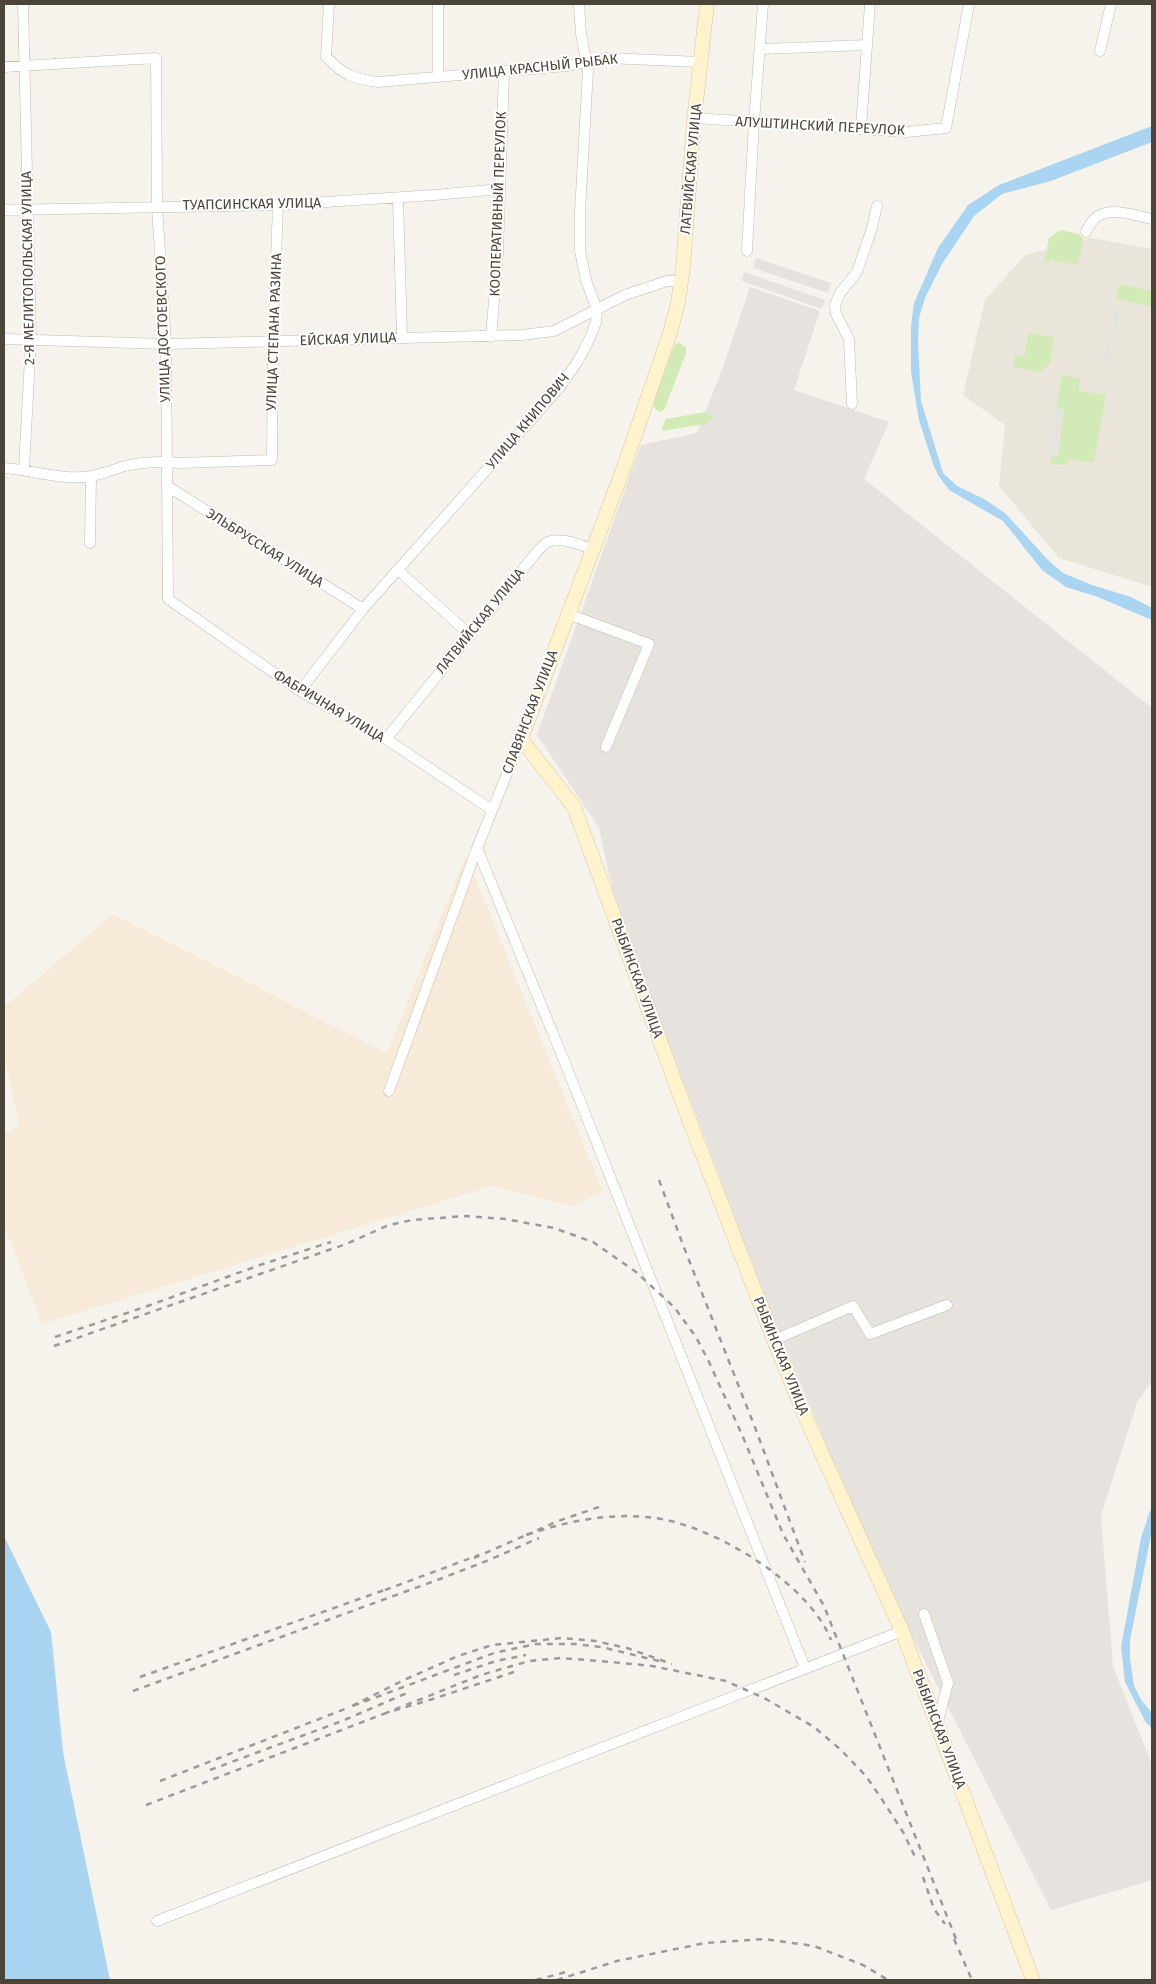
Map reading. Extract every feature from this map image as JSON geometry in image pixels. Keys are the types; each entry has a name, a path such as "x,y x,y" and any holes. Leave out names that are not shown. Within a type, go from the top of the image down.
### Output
{"main road":[{"name":"ЛАТВИЙСКАЯ УЛИЦА","path":"670,333 681,281 694,118 707,4"},
{"name":"СЛАВЯНСКАЯ УЛИЦА","path":"521,739 623,470 670,333"},
{"name":"РЫБИНСКАЯ УЛИЦА","path":"521,739 574,807 688,1118 774,1340 804,1414 902,1631 1033,1980"}],"street":[{"name":"2-Я МЕЛИТОПОЛЬСКАЯ УЛИЦА","path":"23,4 31,339 24,469"},
{"name":"УЛИЦА КРАСНЫЙ РЫБАК","path":"329,4 326,57 354,79 378,82 504,72 566,66 607,58 701,62"},
{"path":"438,4 438,77"},
{"name":"УЛИЦА КНИПОВИЧ","path":"300,692 362,609 560,387 590,338 596,322 596,310 586,280 580,251 580,212 588,82 579,4"},
{"path":"747,251 763,4"},
{"path":"861,128 870,4"},
{"name":"АЛУШТИНСКИЙ ПЕРЕУЛОК","path":"694,118 907,132 946,128 969,4"},
{"path":"1100,51 1111,4"},
{"path":"761,49 867,45"},
{"name":"УЛИЦА ДОСТОЕВСКОГО","path":"24,67 156,58 157,206 166,344 168,599"},
{"path":"4,67 24,67"},
{"name":"КООПЕРАТИВНЫЙ ПЕРЕУЛОК","path":"491,337 498,252 504,72"},
{"name":"ТУАПСИНСКАЯ УЛИЦА","path":"4,210 278,205 398,198 500,189"},
{"path":"398,198 402,337"},
{"name":"УЛИЦА СТЕПАНА РАЗИНА","path":"166,461 179,463 272,460 273,342 278,205"},
{"path":"852,404 849,338 836,314 835,304 840,293 857,272 872,228 877,206"},
{"path":"1086,232 1091,221 1105,212 1116,212 1152,219"},
{"name":"ЕЙСКАЯ УЛИЦА","path":"4,339 166,344 402,337 491,337 554,331 624,295 646,286 667,281 681,281"},
{"path":"4,468 24,469 52,475 91,476 126,466 166,461"},
{"path":"90,543 91,476"},
{"name":"ЭЛЬБРУССКАЯ УЛИЦА","path":"167,486 362,609"},
{"name":"ЛАТВИЙСКАЯ УЛИЦА","path":"386,739 469,634 536,553 548,542 569,542 593,550"},
{"path":"398,570 469,634"},
{"name":"ФАБРИЧНАЯ УЛИЦА","path":"168,599 300,692 386,739 492,810"},
{"path":"568,614 648,644 606,747"},
{"name":"СЛАВЯНСКАЯ УЛИЦА","path":"389,1091 477,848 521,739"},
{"path":"477,848 565,1063 805,1668"},
{"path":"774,1340 853,1306 870,1334 947,1305"},
{"path":"924,1614 948,1683 937,1725"},
{"path":"156,1922 902,1631"}],"shaded area":[{"path":"1092,238 1152,249 1152,587 1059,558 999,486 1005,425 963,395 985,300 1025,255"},
{"path":"756,258 831,283 828,293 753,268"},
{"path":"744,272 825,300 822,309 742,281"},
{"path":"750,287 820,311 794,390 889,422 864,479 1152,708 1152,1381 1137,1402 1101,1516 1113,1666 1152,1765 1152,1880 1051,1910 906,1624 858,1521 775,1323 615,902 599,828 537,735 641,445 697,433 723,367"},
{"path":"1114,308 1121,310 1111,363 1103,362"},
{"path":"1057,408 1064,410 1058,456 1051,457"},
{"path":"572,644 579,647 566,685 558,682"},
{"path":"466,855 603,1192 572,1206 492,1186 42,1324 4,1224 4,1134 19,1125 4,1053 4,1007 113,914 387,1053"}],"green space":[{"path":"1061,230 1079,234 1084,240 1077,265 1051,260 1044,263 1049,238"},
{"path":"1119,284 1152,291 1152,306 1116,299"},
{"path":"1028,333 1054,337 1050,364 1039,372 1013,367 1015,355 1025,356"},
{"path":"680,343 686,347 686,353 664,410 659,412 654,408 653,403 675,344"},
{"path":"1062,375 1080,378 1079,391 1106,395 1094,463 1070,459 1067,465 1050,464 1051,457 1058,456 1064,411 1057,408"},
{"path":"705,412 714,417 706,424 661,431 666,419"}],"water":[{"path":"1152,126 1152,142 1051,181 1002,194 974,216 942,264 925,298 919,318 918,343 921,401 943,473 957,486 986,500 1006,514 1048,560 1063,573 1092,585 1131,597 1152,608 1152,620 1098,597 1066,587 1042,570 1003,521 949,490 938,475 933,464 919,420 911,372 911,326 914,303 938,248 968,205 999,185"},
{"path":"1152,1505 1152,1530 1130,1640 1130,1659 1134,1686 1142,1701 1152,1713 1152,1729 1145,1721 1125,1682 1121,1647 1141,1538"},
{"path":"4,1536 51,1632 63,1752 110,1980 4,1980"}],"railway":[{"path":"659,1180 805,1562"},
{"path":"54,1346 346,1244 389,1225 412,1220 466,1216 505,1219 554,1228 593,1242 636,1272 674,1307 696,1337 709,1362 743,1437 783,1534 824,1606 958,1944"},
{"path":"55,1337 331,1242"},
{"path":"599,1507 558,1521 524,1536 572,1522 605,1517 639,1516 679,1523 731,1545 781,1578 803,1598 820,1619 831,1640"},
{"path":"474,1558 524,1536"},
{"path":"133,1691 440,1579 539,1538"},
{"path":"385,1590 479,1555"},
{"path":"140,1677 390,1588"},
{"path":"659,1661 601,1647 575,1644 536,1644 494,1653 350,1707 458,1656 492,1645 562,1638 595,1641 627,1648 672,1664"},
{"path":"454,1675 496,1661 526,1655"},
{"path":"514,1672 386,1713 481,1675 529,1661 561,1658 652,1666 726,1681 766,1699 814,1727 840,1749 866,1776 903,1832 917,1861"},
{"path":"210,1770 342,1721 407,1693"},
{"path":"160,1781 350,1707"},
{"path":"146,1805 386,1713"},
{"path":"923,1877 934,1909 945,1924"},
{"path":"557,1980 617,1961 705,1943 764,1939 814,1946 863,1965 888,1980"},
{"path":"954,1939 972,1980"},
{"path":"536,1980 566,1972"}]}
